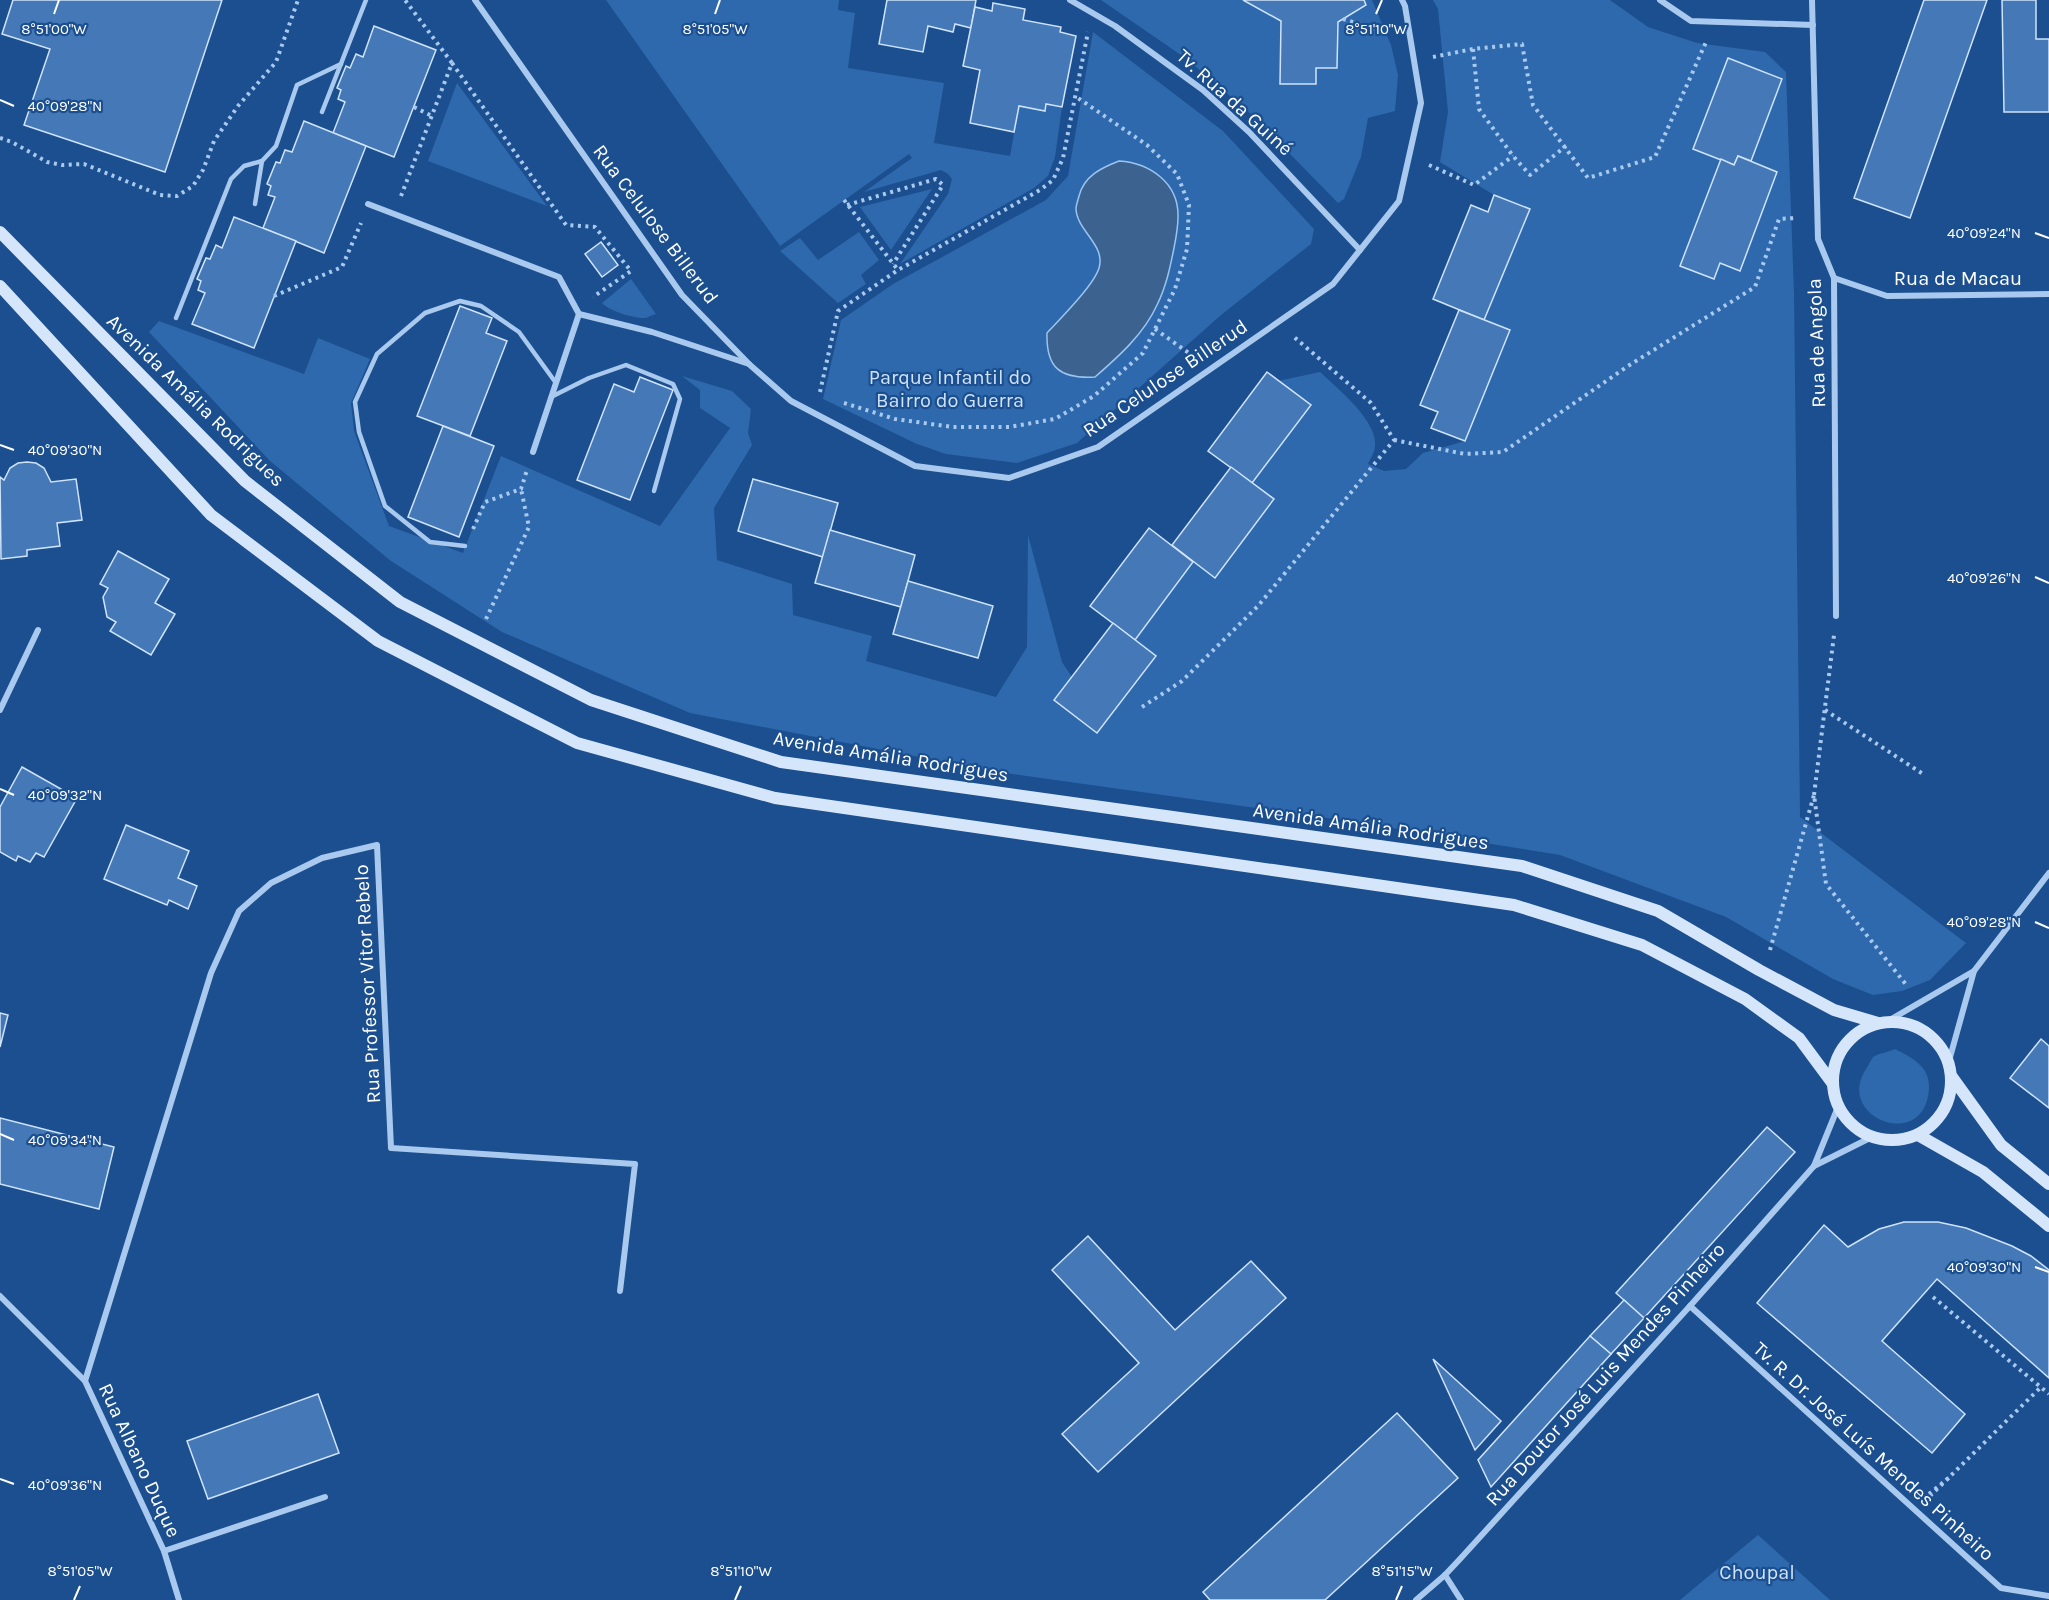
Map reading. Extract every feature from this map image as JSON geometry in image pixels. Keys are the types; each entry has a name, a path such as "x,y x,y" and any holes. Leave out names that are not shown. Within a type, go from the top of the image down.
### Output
{"main road":[{"name":"Avenida Amália Rodrigues","path":"0,232 245,481 400,603 591,700 781,762 1522,866 1658,911 1759,970 1834,1010 1883,1022"},
{"path":"0,286 211,515 378,641 577,743 775,798 1514,906 1642,945 1745,999 1799,1038 1833,1084"},
{"path":"1883,1022 1907,1023 1925,1031 1939,1044 1948,1061 1952,1077 1950,1095 1944,1111 1932,1125 1918,1135 1903,1139 1888,1140 1872,1137 1852,1125 1838,1107 1833,1084 1833,1068 1839,1052 1850,1038 1863,1028 1883,1022"},
{"path":"1952,1077 2001,1145 2049,1184"},
{"path":"1918,1135 1983,1172 2049,1226"}],"street":[{"name":"Rua Celulose Billerud","path":"475,0 682,294 750,364 791,402 915,466 1009,478 1098,447 1333,284 1399,201 1421,103 1405,6 1402,0"},
{"name":"Tv. Rua da Guiné","path":"1070,0 1115,26 1159,56 1211,97 1249,132 1360,250"},
{"path":"1659,0 1691,21 1813,25"},
{"name":"Rua de Angola","path":"1812,0 1818,239 1834,278 1836,616"},
{"path":"368,204 558,277 579,314 652,332 750,364"},
{"name":"Rua de Macau","path":"1834,278 1887,296 2049,294"},
{"path":"533,452 579,314"},
{"path":"0,710 38,630"},
{"name":"Rua Professor Vitor Rebelo","path":"85,1381 211,973 239,911 271,883 322,858 377,845 392,1148 635,1164 620,1291"},
{"path":"1948,1061 1974,971 2049,873"},
{"path":"1883,1022 1974,971"},
{"name":"Rua Doutor José Luis Mendes Pinheiro","path":"1416,1600 1445,1575 1814,1166 1838,1107"},
{"name":"Rua Doutor José Luis Mendes Pinheiro","path":"1814,1166 1872,1137"},
{"name":"Rua Albano Duque","path":"0,1296 85,1381 164,1551 180,1600"},
{"name":"Tv. R. Dr. José Luís Mendes Pinheiro","path":"1689,1306 2001,1588 2049,1596"},
{"path":"164,1551 325,1497"},
{"path":"1445,1575 1461,1600"}],"lane":[{"path":"322,112 366,0"},
{"path":"176,318 231,179 244,166 262,161 276,146 297,86 341,64"},
{"path":"255,204 262,161"},
{"path":"465,546 430,542 385,506 359,432 355,402 377,354 425,313 460,301 481,306 519,332 556,384"},
{"path":"551,397 589,378 626,365 673,384 680,399 654,491"}],"path":[{"path":"0,138 12,142 47,162 84,165 160,195 177,196 194,186 214,141 238,106 276,62 298,0"},
{"path":"405,0 566,225 596,227 631,270 596,294"},
{"path":"820,393 838,311 898,270 1040,190 1053,180 1063,158 1091,13"},
{"path":"1343,19 1388,33 1409,32"},
{"path":"1414,61 1473,49 1522,44 1533,105 1588,178 1655,157 1715,22"},
{"path":"1473,49 1479,109 1513,156 1530,175 1566,146"},
{"path":"394,214 452,63"},
{"path":"835,400 895,419 953,427 1009,427 1055,419 1094,396 1143,353 1175,289 1186,249 1189,204 1177,174 1155,152 1075,96"},
{"path":"414,107 432,116"},
{"path":"1409,156 1474,185 1513,156"},
{"path":"893,264 944,185 936,178 845,202 893,264 898,270"},
{"path":"1277,323 1371,403 1394,440 1465,454 1503,452 1628,366 1755,287 1779,219 1793,218"},
{"path":"274,296 342,267 352,245"},
{"path":"1155,329 1192,355"},
{"path":"812,389 827,396"},
{"path":"1142,707 1182,681 1258,606 1394,440"},
{"path":"476,641 529,527 521,489 525,474"},
{"path":"465,546 485,502 521,489"},
{"path":"1759,970 1773,945 1814,795 1836,616"},
{"path":"1825,710 1923,774"},
{"path":"1814,795 1826,884 1911,991 1925,1000"},
{"path":"1933,1297 2049,1394"},
{"path":"1912,1507 1925,1502 2041,1388"}],"green space":[{"path":"606,0 839,0 838,10 855,13 848,68 944,83 934,143 1010,156 1019,106 1044,111 1046,104 1062,107 1055,157 1048,176 1034,188 900,264 948,194 952,179 941,170 864,192 912,158 909,154 780,246"},
{"path":"1101,0 1372,0 1391,45 1398,75 1395,111 1368,118 1361,157 1344,199 1338,203 1252,115 1188,60"},
{"path":"1433,0 1610,0 1648,27 1697,43 1765,52 1786,72 1794,293 1800,817 1966,943 1930,980 1902,991 1873,995 1833,979 1726,917 1560,855 1349,821 998,772 690,713 502,632 391,561 270,461 149,332 159,321 304,374 318,338 370,359 351,403 354,431 389,526 463,553 501,456 660,526 730,428 700,408 700,390 682,376 732,391 751,409 748,433 752,445 714,508 717,560 792,584 793,615 872,636 866,661 996,697 1027,647 1028,535 1062,662 1072,677 1054,700 1097,733 1156,656 1135,640 1193,562 1215,578 1274,500 1252,483 1311,405 1278,381 1320,372 1346,396 1370,426 1375,448 1368,464 1384,471 1406,469 1423,453 1465,441 1510,331 1484,320 1529,209 1494,195 1440,162 1448,112 1438,9"},
{"name":"Parque Infantil do Bairro do Guerra","path":"1093,32 1223,131 1314,229 1311,244 1221,315 1077,443 1017,463 946,454 917,444 823,399 841,320 893,284 1046,200 1068,176"},
{"path":"457,83 547,206 428,161"},
{"path":"932,189 891,250 860,207"},
{"path":"859,232 879,260 861,275 866,284 838,303 780,251 800,238 818,260"},
{"path":"631,279 656,314 646,318 635,317 616,312 602,303"},
{"path":"1895,1049 1919,1064 1929,1080 1924,1108 1913,1119 1899,1123 1884,1121 1871,1114 1862,1102 1859,1087 1873,1057"},
{"name":"Choupal","path":"1758,1535 1830,1600 1680,1600"}],"shaded area":[{"path":"1119,161 1152,171 1168,185 1174,194 1178,221 1171,263 1152,316 1138,335 1095,377 1073,376 1064,373 1053,363 1047,345 1047,333 1084,292 1099,268 1098,252 1078,217 1076,207 1081,189 1094,174"}],"building":[{"path":"13,0 222,0 165,172 24,125 50,49 2,34"},
{"path":"887,0 976,0 971,28 955,24 953,32 928,26 923,52 879,44"},
{"path":"1243,0 1364,0 1366,5 1338,22 1337,68 1316,68 1316,84 1280,84 1281,21"},
{"path":"1924,0 1987,0 1910,218 1854,198"},
{"path":"2002,0 2036,0 2036,39 2049,39 2049,112 2004,112"},
{"path":"993,3 1025,9 1023,20 1061,27 1060,32 1076,36 1062,107 1046,104 1045,111 1019,106 1014,132 970,123 980,70 963,66 975,7 992,11"},
{"path":"374,26 436,50 394,157 333,133 345,102 338,99 341,90 337,88 346,66 350,68 356,54 363,57"},
{"path":"1728,58 1782,79 1751,161 1738,156 1734,165 1693,149"},
{"path":"304,121 366,146 324,253 263,228 275,197 268,195 271,186 267,184 276,162 280,163 285,150 292,152"},
{"path":"1738,156 1777,172 1740,271 1720,263 1714,279 1680,266 1721,159 1734,165"},
{"path":"1494,195 1530,209 1484,320 1433,299 1471,205 1488,212"},
{"path":"234,217 296,241 254,348 192,324 205,293 198,290 201,281 197,279 206,258 210,259 216,245 222,248"},
{"path":"601,242 618,265 602,277 585,254"},
{"path":"460,306 492,318 486,333 507,341 470,436 417,416"},
{"path":"1459,310 1510,330 1465,441 1431,428 1438,412 1420,405"},
{"path":"1267,372 1311,405 1252,483 1208,451"},
{"path":"640,377 673,390 630,500 577,480 614,384 634,392"},
{"path":"443,426 494,446 459,537 408,517"},
{"path":"18,463 36,463 44,468 51,482 76,479 82,520 57,523 60,546 27,550 27,556 1,559 0,477 4,480 10,468"},
{"path":"1231,467 1274,499 1215,578 1172,545"},
{"path":"753,479 838,503 823,557 738,531"},
{"path":"1149,528 1193,562 1135,640 1090,606"},
{"path":"830,530 915,555 901,607 815,583"},
{"path":"118,551 169,579 155,603 175,614 151,655 110,631 116,622 107,617 103,597 108,588 100,584"},
{"path":"908,581 993,606 978,658 893,634"},
{"path":"1113,623 1156,656 1097,733 1054,700"},
{"path":"22,767 77,798 44,857 36,853 30,862 18,856 16,861 0,852 0,807"},
{"path":"126,825 189,851 178,878 197,886 188,909 169,900 167,905 104,879"},
{"path":"0,1013 8,1015 0,1047"},
{"path":"2041,1039 2049,1046 2049,1108 2010,1078"},
{"path":"0,1118 114,1147 99,1209 0,1184"},
{"path":"1767,1127 1795,1152 1644,1318 1616,1293"},
{"path":"1904,1222 1938,1222 1966,1228 2012,1246 2031,1256 2049,1270 2049,1378 1937,1279 1882,1341 1965,1414 1932,1453 1757,1303 1824,1225 1848,1247 1879,1229"},
{"path":"1088,1236 1175,1330 1251,1261 1286,1298 1098,1472 1062,1434 1139,1363 1052,1270"},
{"path":"1624,1300 1644,1318 1611,1354 1590,1336"},
{"path":"1590,1336 1611,1354 1491,1487 1478,1460"},
{"path":"1433,1359 1501,1421 1475,1450"},
{"path":"318,1394 339,1453 208,1499 187,1441"},
{"path":"1397,1413 1458,1478 1325,1600 1210,1600 1203,1592"}]}
